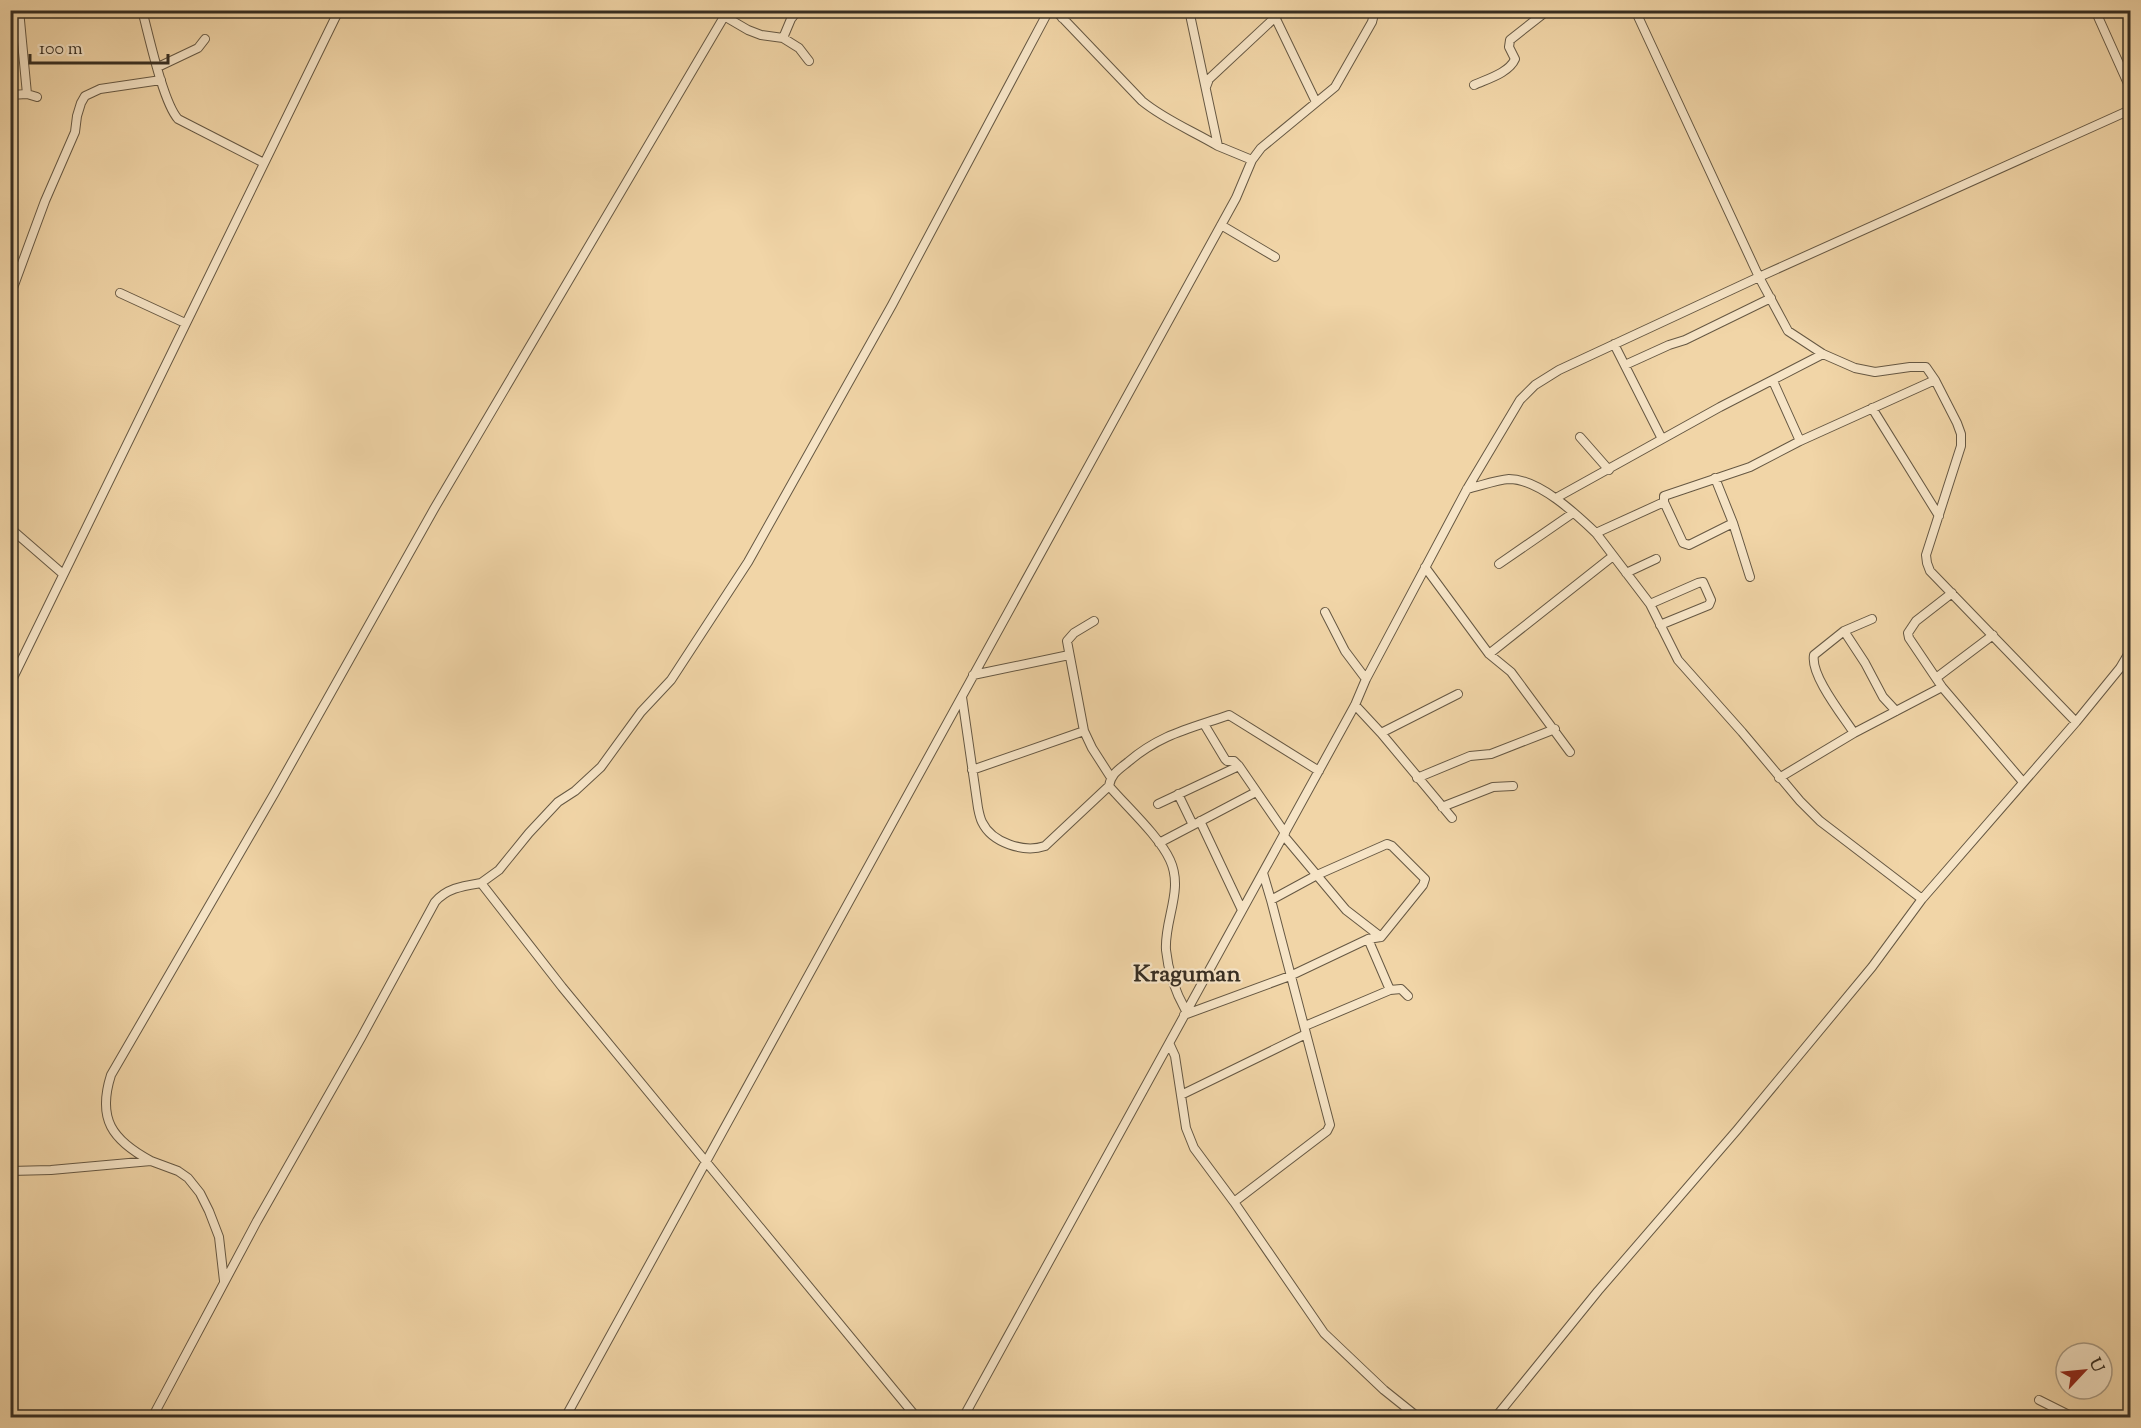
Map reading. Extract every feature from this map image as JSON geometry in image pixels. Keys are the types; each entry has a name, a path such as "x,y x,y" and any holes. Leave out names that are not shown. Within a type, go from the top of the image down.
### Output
{"street":[{"path":"19,10 27,94"},
{"path":"142,10 172,112 178,119 264,163"},
{"path":"10,684 339,10"},
{"path":"783,38 798,10"},
{"path":"152,1418 224,1282 435,902 441,894 453,888 481,883 500,870 529,833 558,802 575,791 602,767 641,712 671,680 748,562 892,305 1049,10"},
{"path":"1055,10 1153,110 1201,138 1252,160"},
{"path":"1062,18 1072,10"},
{"path":"1189,10 1218,146"},
{"path":"1206,89 1209,79 1283,10"},
{"path":"1473,85 1505,70 1513,63 1515,59 1509,47 1510,40 1548,10"},
{"path":"1635,10 1759,277 1788,332 1823,354 1855,368 1875,372 1922,366 1929,370 1961,434 1962,446 1926,555 1926,563 1930,571 2076,722"},
{"path":"2095,10 2130,88"},
{"path":"565,1418 1236,198 1252,160 1261,148 1335,87 1372,22 1375,11"},
{"path":"224,1282 219,1237 200,1193 188,1178 178,1171 130,1150 115,1135 107,1116 105,1094 111,1075 269,804 434,508 726,13 748,30 761,35 783,38 799,48 809,61"},
{"path":"1275,17 1317,102"},
{"path":"158,67 198,48 205,39"},
{"path":"10,296 45,201 75,132 77,116 85,96 100,89 161,80"},
{"path":"10,95 27,94 37,97"},
{"path":"963,1418 1355,705 1467,489 1520,400 1545,377 1614,344 2130,110"},
{"path":"1221,225 1275,257"},
{"path":"120,293 185,322"},
{"path":"1625,365 1685,340 1771,298"},
{"path":"1614,344 1662,439"},
{"path":"1556,498 1823,354"},
{"path":"1733,523 1686,545 1664,502 1664,496 1750,467 1800,441 1935,380"},
{"path":"1773,381 1800,441"},
{"path":"1872,408 1939,516"},
{"path":"1580,437 1609,470"},
{"path":"1715,478 1733,523 1750,577"},
{"path":"1467,489 1509,479 1543,490 1556,498 1596,533 1650,604 1678,660 1742,732 1779,778 1820,821 1922,899"},
{"path":"1596,533 1664,502"},
{"path":"1499,564 1573,513"},
{"path":"10,528 63,574"},
{"path":"1489,654 1613,555"},
{"path":"1626,573 1656,559"},
{"path":"1425,567 1489,654 1511,672 1570,752"},
{"path":"1650,604 1703,582 1711,600 1709,605 1660,625"},
{"path":"1952,593 1917,621 1908,633 1909,638 1942,687 2023,782"},
{"path":"1325,612 1346,651 1366,680"},
{"path":"1854,733 1824,686 1812,661 1814,655 1844,631 1872,619"},
{"path":"1094,621 1067,641 1084,731 1110,776"},
{"path":"1844,631 1865,663 1883,697 1896,711"},
{"path":"1936,678 1993,635"},
{"path":"1495,1418 1598,1291 1737,1130 1865,976 1922,899 2076,722 2120,668 2130,651"},
{"path":"973,675 1069,655"},
{"path":"2120,668 2130,666"},
{"path":"1779,778 1854,733 1942,687"},
{"path":"1381,733 1458,694"},
{"path":"962,695 982,822 990,833 1005,843 1023,848 1036,849 1045,846 1108,786 1110,776 1146,747 1168,735 1229,715 1319,771"},
{"path":"1355,705 1452,818"},
{"path":"1204,724 1225,759 1234,761 1239,766 1285,834 1346,910 1381,937"},
{"path":"1417,778 1470,756 1491,754 1555,729"},
{"path":"972,770 1084,731"},
{"path":"1158,804 1239,766"},
{"path":"1108,786 1159,843 1171,861 1175,877 1175,891 1166,949 1173,981 1185,1013"},
{"path":"1442,807 1493,787 1513,786"},
{"path":"1159,843 1256,792"},
{"path":"1178,794 1197,823 1242,910"},
{"path":"1185,1013 1290,976 1368,939 1381,937 1423,885 1425,879 1392,846 1387,844 1317,875 1271,900"},
{"path":"1234,1202 1327,1131 1330,1125 1263,873"},
{"path":"481,883 562,987 916,1418"},
{"path":"1368,939 1390,990"},
{"path":"1181,1095 1306,1030 1390,990 1401,989 1408,996"},
{"path":"1170,1045 1175,1056 1186,1128 1194,1148 1324,1333 1384,1390 1419,1418"},
{"path":"10,1171 51,1170 151,1161"},
{"path":"2039,1400 2074,1418"},
{"path":"2111,1418 2114,1415 2120,1418"}],"district":[{"name":"Kraguman","path":"1187,973"}]}
